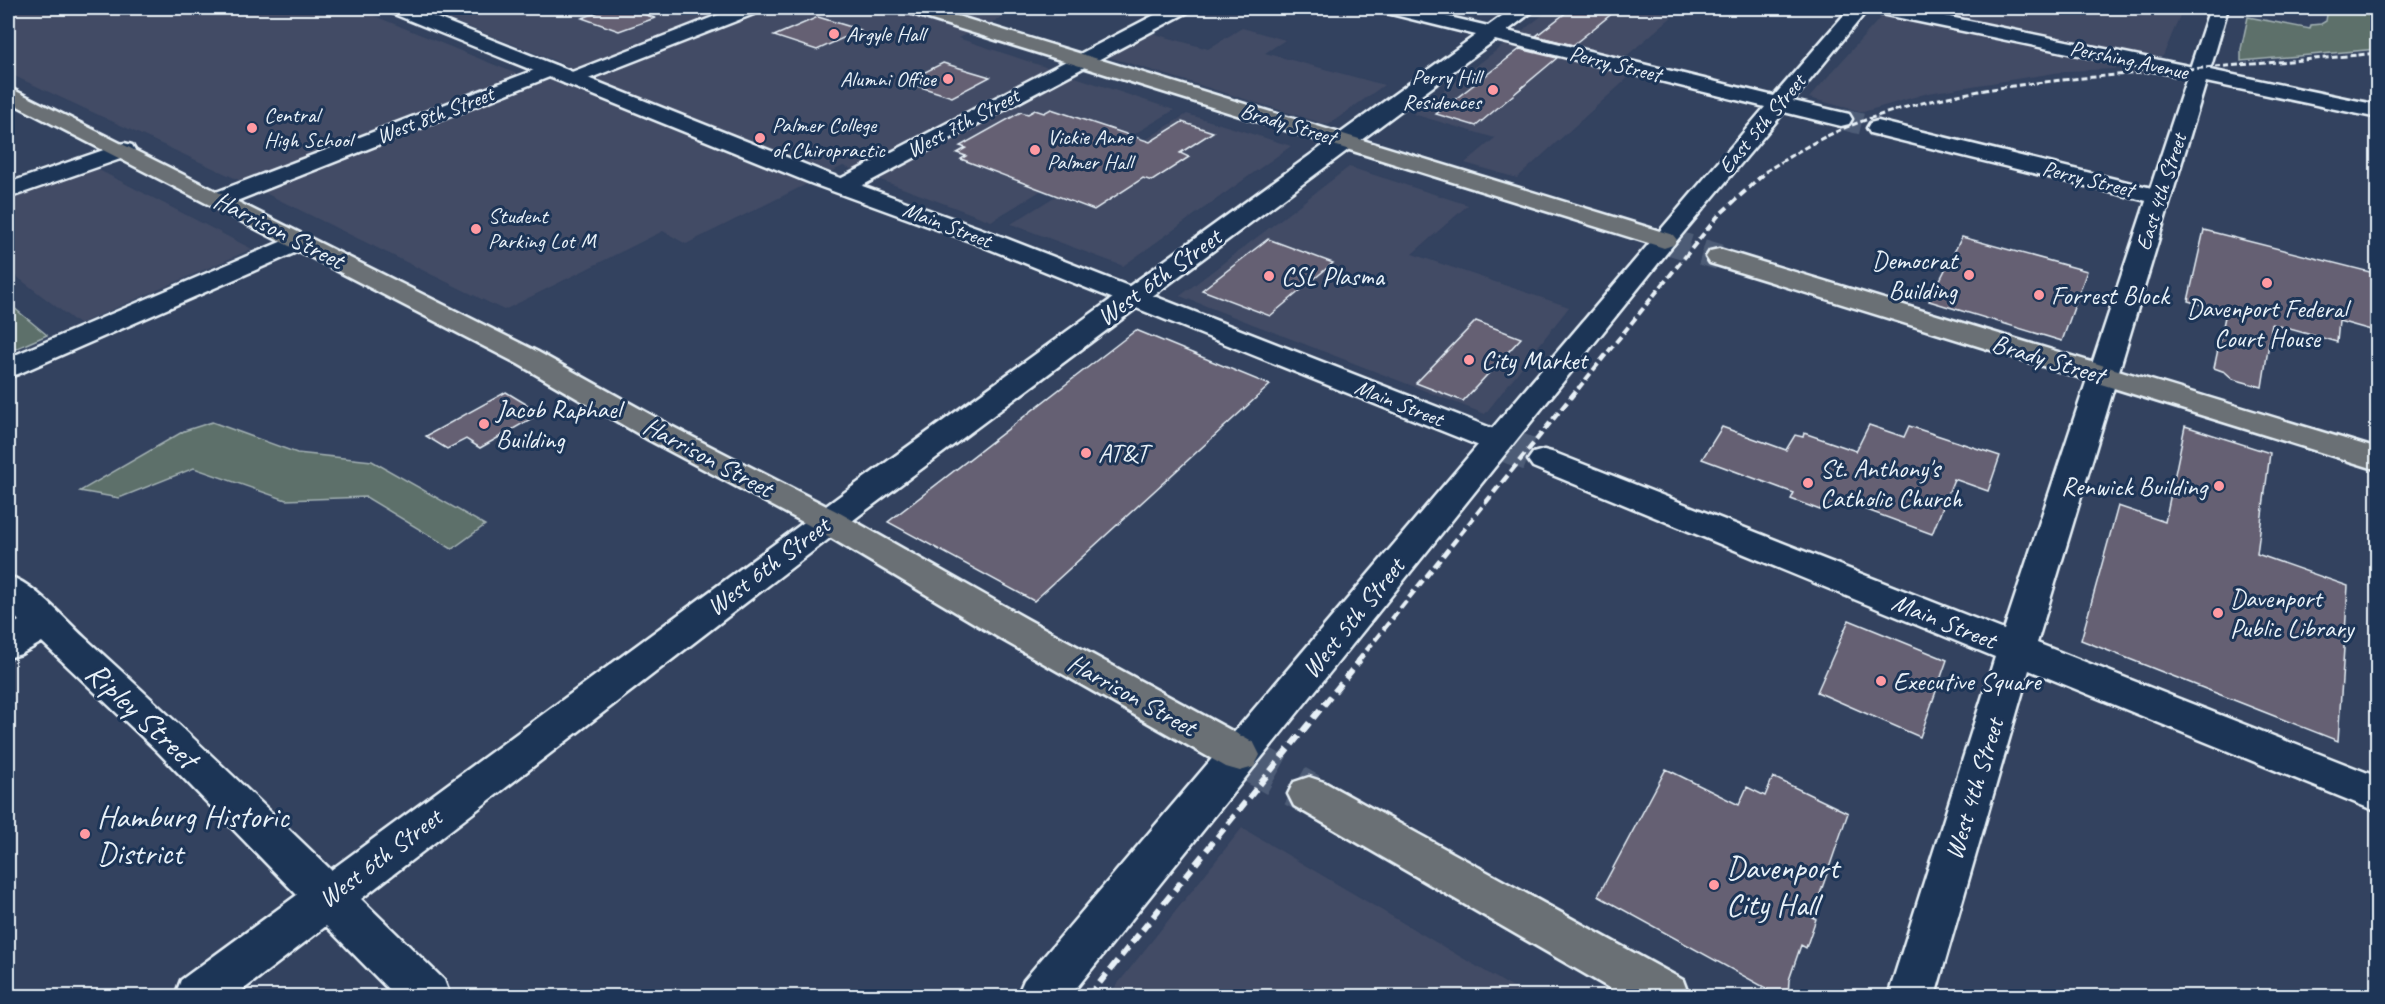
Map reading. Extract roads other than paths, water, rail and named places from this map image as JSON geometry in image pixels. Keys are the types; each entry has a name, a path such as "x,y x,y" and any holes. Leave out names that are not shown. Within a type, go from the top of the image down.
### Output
{"highway":[{"name":"Brady Street","path":"913,8 1664,240"},
{"name":"Harrison Street","path":"8,93 498,342 660,433 828,521 1014,629 1240,755"},
{"name":"Brady Street","path":"1719,257 2378,459"},
{"path":"1309,794 1666,996"}],"street":[{"name":"Main Street","path":"396,8 821,179 1132,297 1498,442"},
{"path":"571,79 752,8"},
{"name":"West 7th Street","path":"844,186 1181,8"},
{"name":"Perry Street","path":"1390,8 1841,119"},
{"name":"West 6th Street","path":"198,996 828,521 1525,8"},
{"name":"East 5th Street","path":"1664,240 1860,8"},
{"name":"Pershing Avenue","path":"1881,8 2378,112"},
{"name":"East 4th Street","path":"2103,376 2220,8"},
{"name":"West 8th Street","path":"220,199 550,70"},
{"name":"Perry Street","path":"1878,128 2159,196"},
{"path":"8,191 124,150"},
{"name":"West 5th Street","path":"1041,996 1664,240"},
{"path":"8,368 298,242"},
{"name":"West 4th Street","path":"1911,996 2103,376"},
{"name":"Main Street","path":"1544,460 2378,795"},
{"name":"Ripley Street","path":"8,589 172,741 427,996"},
{"path":"8,644 46,624"}],"tunnel":[{"path":"1841,119 1878,128"},
{"path":"1664,240 1719,257"},
{"path":"1498,442 1544,460"},
{"path":"1240,755 1309,794"}],"railway":[{"path":"1765,172 1807,146 1852,125 1923,103 1995,88 2068,79 2378,53"},
{"path":"1578,389 1718,216 1767,171"},
{"path":"1358,661 1579,387"},
{"path":"1089,996 1360,660"}],"place":[{"name":"Argyle Hall","path":"834,34"},
{"name":"Alumni Office","path":"948,79"},
{"name":"Perry Hill Residences","path":"1493,90"},
{"name":"Central High School","path":"252,128"},
{"name":"Palmer College of Chiropractic","path":"760,138"},
{"name":"Vickie Anne Palmer Hall","path":"1035,150"},
{"name":"Student Parking Lot M","path":"476,229"},
{"name":"Democrat Building","path":"1969,275"},
{"name":"CSL Plasma","path":"1269,276"},
{"name":"Davenport Federal Court House","path":"2267,283"},
{"name":"Forrest Block","path":"2039,295"},
{"name":"City Market","path":"1469,360"},
{"name":"Jacob Raphael Building","path":"484,424"},
{"name":"AT&T","path":"1086,453"},
{"name":"St. Anthony's Catholic Church","path":"1808,483"},
{"name":"Renwick Building","path":"2219,486"},
{"name":"Davenport Public Library","path":"2218,613"},
{"name":"Executive Square","path":"1881,681"},
{"name":"Hamburg Historic District","path":"85,834"},
{"name":"Davenport City Hall","path":"1714,885"}]}
